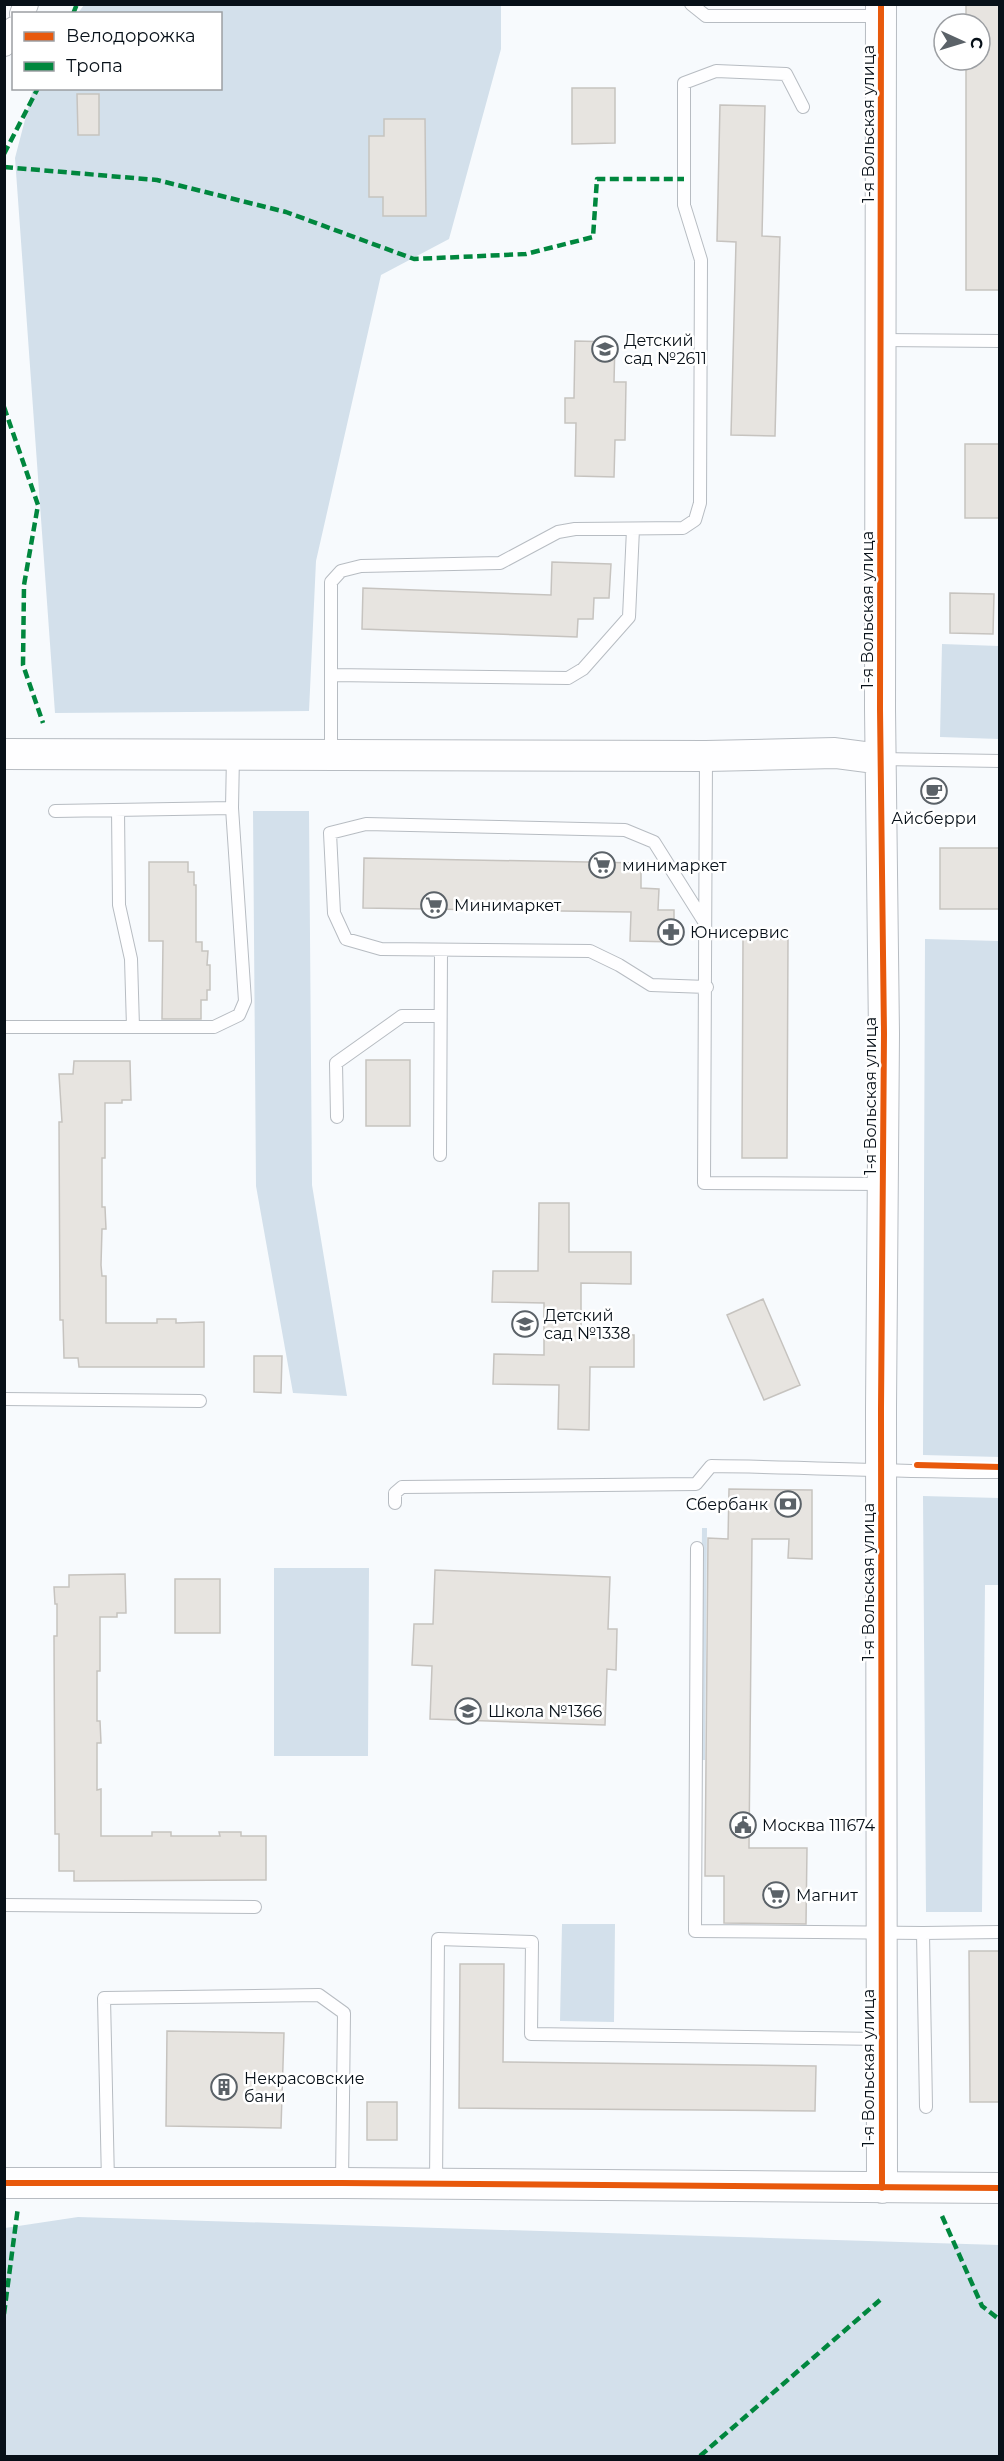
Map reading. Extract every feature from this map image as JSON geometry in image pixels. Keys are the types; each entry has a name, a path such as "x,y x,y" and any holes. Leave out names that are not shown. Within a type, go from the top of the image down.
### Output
{"street":[{"name":"1-я Вольская улица","path":"881,10 881,759 884,1034 881,1470 882,2188"},
{"path":"4,754 705,756 835,753 881,759"},
{"path":"4,2183 999,2188"}],"lane":[{"path":"691,4 706,16 812,10 881,10"},
{"path":"331,755 332,582 341,570 361,566 500,563 558,532 575,529 683,528 695,520 700,503 701,260 684,205 684,83 716,71 786,74 803,107"},
{"path":"882,340 999,341"},
{"path":"331,675 568,678 583,669 629,617 633,529"},
{"path":"4,1027 214,1027 239,1015 245,1001 232,808 233,755"},
{"path":"705,756 704,1183 883,1184"},
{"path":"881,759 999,761"},
{"path":"55,811 232,808"},
{"path":"118,810 119,905 131,959 133,1027"},
{"path":"705,923 654,842 625,830 366,824 330,833 334,913 346,939 381,949 590,951 619,965 651,985 706,987"},
{"path":"440,1155 441,950"},
{"path":"337,1117 336,1064 402,1016 441,1016"},
{"path":"4,1399 200,1401"},
{"path":"395,1503 395,1493 402,1487 696,1484 711,1466 999,1472"},
{"path":"697,1548 695,1930 999,1932"},
{"path":"4,1905 255,1907"},
{"path":"923,1933 926,2107"},
{"path":"436,2184 438,1939 532,1942 531,2034 881,2039"},
{"path":"108,2182 104,1998 319,1995 344,2013 342,2183"}],"shaded area":[{"path":"84,5 501,5 501,49 449,239 381,275 316,561 309,711 55,713 15,158 33,90 222,90 222,12 79,12"},
{"path":"942,644 999,646 999,739 940,737"},
{"path":"253,811 309,811 312,1185 347,1396 293,1393 256,1186"},
{"path":"925,939 999,941 999,1457 923,1455"},
{"path":"923,1496 999,1498 999,1585 985,1585 982,1912 926,1912"},
{"path":"702,1528 707,1528 705,1760 700,1760"},
{"path":"274,1568 369,1568 368,1756 274,1756"},
{"path":"562,1924 615,1924 614,2022 560,2021"},
{"path":"78,2217 999,2245 999,2456 5,2456 5,2228"}],"building":[{"path":"966,4 999,4 999,290 966,290 966,72 992,72 992,12 966,12"},
{"path":"572,88 615,88 615,143 572,144"},
{"path":"77,94 99,94 99,135 78,135"},
{"path":"720,105 765,106 762,236 780,237 775,436 731,435 736,242 717,241"},
{"path":"384,119 425,119 426,216 383,216 383,197 369,197 369,136 384,136"},
{"path":"575,341 615,342 614,382 626,382 625,440 615,440 614,477 575,476 576,423 565,423 565,398 574,398"},
{"path":"965,444 999,444 999,518 965,518"},
{"path":"552,562 611,564 609,598 594,598 593,619 578,619 577,637 362,629 363,588 551,595"},
{"path":"950,593 994,594 993,634 950,633"},
{"path":"940,848 999,848 999,909 940,909"},
{"path":"364,858 641,863 641,888 659,889 658,910 674,910 674,942 630,941 631,912 363,908"},
{"path":"149,862 188,862 188,872 194,872 196,942 202,942 202,951 208,951 207,965 210,965 210,990 207,990 207,1000 201,1000 201,1019 162,1019 163,941 149,941"},
{"path":"743,939 788,939 787,1158 742,1158"},
{"path":"366,1060 410,1060 410,1126 366,1126"},
{"path":"74,1061 130,1061 131,1100 122,1100 122,1103 105,1103 102,1207 105,1207 106,1229 102,1229 101,1265 102,1276 106,1276 106,1323 157,1323 157,1319 176,1319 176,1323 204,1322 204,1367 79,1367 78,1358 64,1358 63,1320 60,1320 59,1122 62,1122 59,1074 73,1074"},
{"path":"539,1203 569,1203 569,1252 631,1252 631,1284 581,1283 581,1335 634,1335 634,1367 590,1367 589,1430 558,1429 559,1385 493,1384 494,1354 544,1355 544,1303 492,1302 493,1271 538,1271"},
{"path":"763,1299 800,1385 764,1400 727,1315"},
{"path":"254,1356 282,1356 281,1393 254,1392"},
{"path":"729,1489 812,1490 812,1559 788,1558 789,1539 752,1539 749,1848 807,1848 806,1924 724,1923 724,1876 705,1876 708,1538 728,1539"},
{"path":"435,1570 610,1577 608,1629 617,1629 616,1670 607,1669 605,1725 430,1719 432,1666 412,1665 414,1624 433,1624"},
{"path":"125,1574 126,1613 117,1613 117,1617 100,1617 97,1721 100,1721 101,1743 97,1743 97,1790 101,1789 101,1836 152,1836 152,1832 171,1832 171,1836 220,1836 219,1832 241,1832 241,1836 266,1836 266,1880 74,1881 74,1871 59,1871 59,1834 55,1834 54,1636 57,1636 57,1604 55,1604 54,1587 69,1587 69,1575"},
{"path":"175,1579 220,1579 220,1633 175,1633"},
{"path":"969,1951 999,1951 999,2102 970,2102"},
{"path":"460,1964 504,1964 503,2062 816,2066 815,2111 459,2108"},
{"name":"Некрасовские бани","path":"167,2031 284,2033 281,2128 166,2126"},
{"path":"367,2102 397,2102 397,2140 367,2140"}],"marked path":[{"path":"74,12 77,4"},
{"path":"4,154 37,90"},
{"path":"4,167 157,180 286,212 414,259 526,254 593,237 597,179 684,179"},
{"path":"4,407 38,505 24,585 23,665 43,723"},
{"path":"4,2314 18,2207"},
{"path":"942,2216 982,2306 1000,2320"},
{"path":"700,2456 880,2300"}],"cycle path":[{"path":"881,4 880,709 884,1034 881,1409 882,2188"},
{"path":"917,1465 1000,1467"},
{"path":"4,2183 1000,2188"}],"place":[{"name":"Детский сад №2611","path":"605,349"},
{"name":"Айсберри","path":"934,791"},
{"name":"минимаркет","path":"602,865"},
{"name":"Минимаркет","path":"434,905"},
{"name":"Юнисервис","path":"671,932"},
{"name":"Детский сад №1338","path":"525,1324"},
{"name":"Сбербанк","path":"788,1504"},
{"name":"Школа №1366","path":"468,1711"},
{"name":"Москва 111674","path":"743,1825"},
{"name":"Магнит","path":"776,1895"},
{"name":"Некрасовские бани","path":"224,2087"}]}
